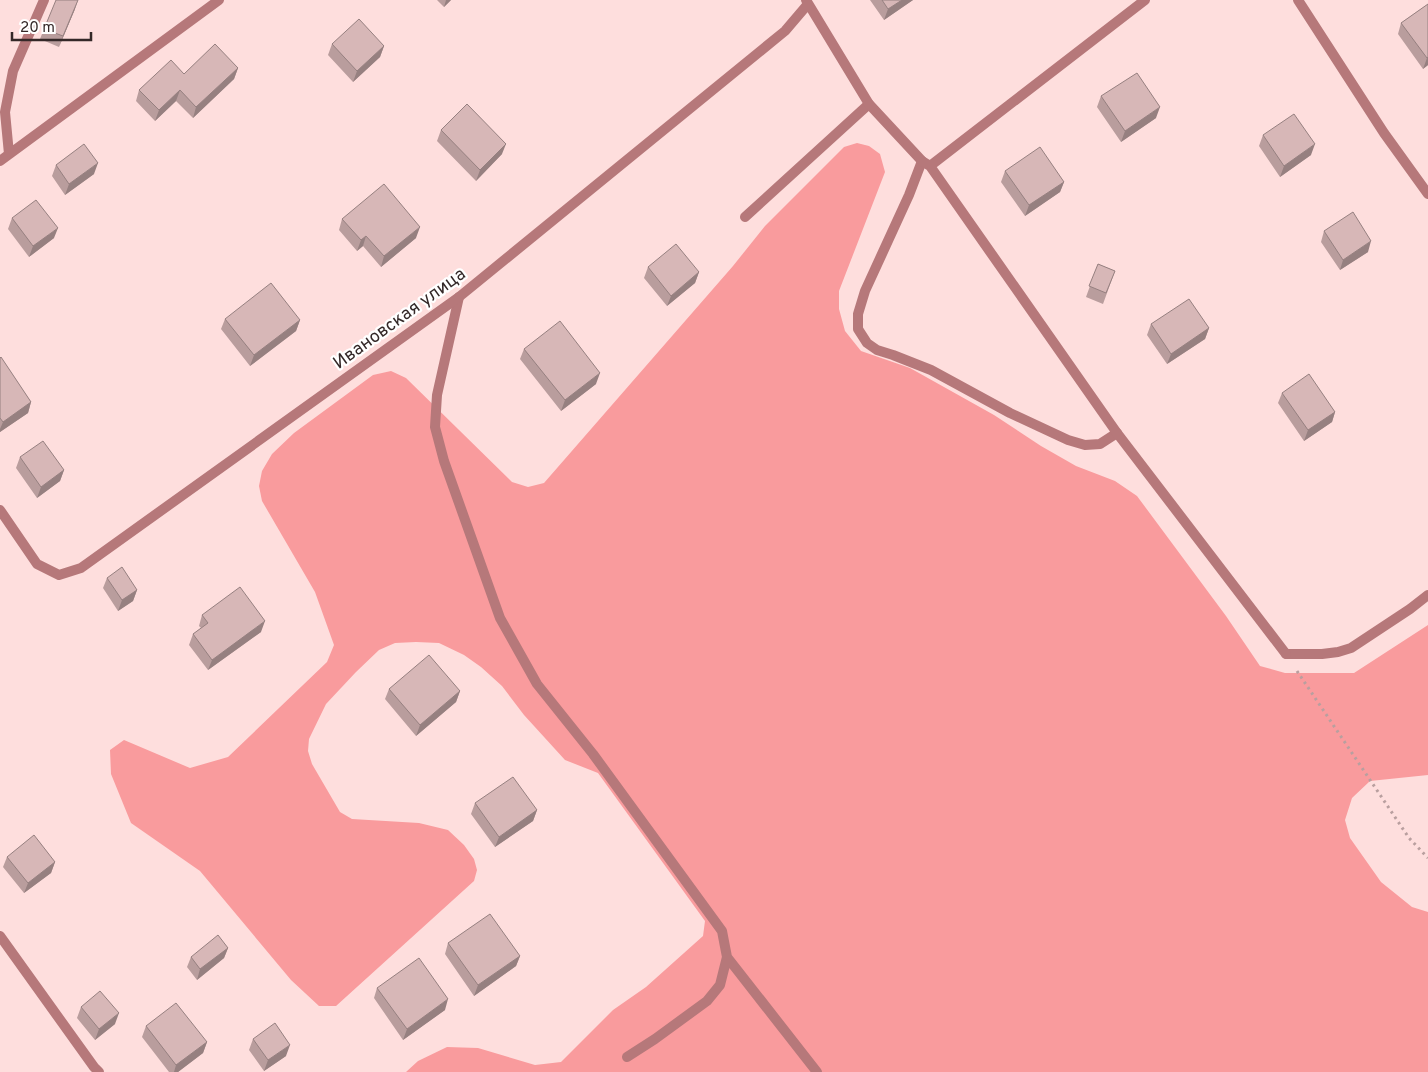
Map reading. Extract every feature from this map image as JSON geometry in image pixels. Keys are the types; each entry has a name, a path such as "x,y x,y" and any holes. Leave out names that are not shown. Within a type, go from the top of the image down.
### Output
{"street":[{"path":"9,154 5,112 13,71 44,0"},
{"path":"0,161 219,0"},
{"path":"1117,433 1100,444 1085,444 1068,440 1010,413 931,370 877,350 867,343 858,329 858,314 865,291 909,195 926,164 1145,0"},
{"path":"1298,0 1384,132 1428,194"},
{"path":"807,2 869,104 926,164 1117,433 1286,654 1322,654 1351,648 1428,596"},
{"name":"Ивановская улица","path":"0,510 37,564 59,574 82,568 459,297 785,31 807,2"},
{"path":"746,217 869,104"},
{"path":"459,297 437,396 436,426 444,461 500,618 537,684 593,754 722,931 726,957 720,985 706,1001 655,1039 627,1057"},
{"path":"0,936 98,1072"},
{"path":"726,957 817,1072"}],"path":[{"path":"1286,654 1409,838 1428,858"}],"shaded area":[{"path":"857,143 869,146 880,154 885,172 839,291 839,309 845,331 861,351 910,368 994,415 1041,446 1076,466 1115,481 1137,496 1226,616 1260,666 1285,673 1354,673 1428,625 1428,775 1370,781 1352,798 1345,820 1350,838 1381,882 1412,907 1428,912 1428,1072 406,1072 418,1061 447,1047 478,1048 535,1065 561,1062 613,1010 646,987 703,936 705,921 598,773 565,760 524,715 502,686 464,655 439,643 395,643 379,650 326,704 309,739 308,751 312,764 340,812 352,819 419,823 448,830 464,845 474,859 477,870 474,881 336,1006 319,1006 291,980 200,871 131,823 111,774 110,750 124,740 190,768 228,757 327,662 334,645 315,592 262,501 259,486 262,471 272,454 294,433 373,375 391,371 406,378 512,482 528,487 544,483 733,266 765,226 844,147"}],"building":[{"path":"56,0 78,0 63,36 44,29"},
{"path":"882,0 902,0 888,9"},
{"path":"1428,4 1428,57 1427,58 1401,23"},
{"path":"359,19 384,46 357,71 332,44"},
{"path":"215,44 238,68 196,107 180,90 159,110 139,90 171,60 184,74"},
{"path":"1137,73 1160,107 1125,131 1101,96"},
{"path":"467,104 506,144 480,170 441,130"},
{"path":"1294,114 1315,144 1284,166 1263,135"},
{"path":"84,144 98,163 69,184 56,165"},
{"path":"1040,147 1064,182 1029,205 1005,171"},
{"path":"384,184 420,227 384,256 366,236 361,240 342,219"},
{"path":"36,200 58,228 33,246 12,218"},
{"path":"1353,212 1371,241 1343,260 1324,231"},
{"path":"676,244 699,272 671,296 648,267"},
{"path":"1098,264 1115,271 1106,293 1089,286"},
{"path":"271,283 300,320 254,355 225,319"},
{"path":"1189,299 1209,328 1171,354 1151,324"},
{"path":"560,321 600,373 565,400 524,349"},
{"path":"1,357 31,402 3,422 0,418"},
{"path":"1309,374 1335,412 1308,430 1282,393"},
{"path":"43,441 64,470 41,487 20,457"},
{"path":"122,567 137,590 122,600 107,578"},
{"path":"240,587 265,621 212,660 193,634 208,623 202,615"},
{"path":"429,655 460,691 420,725 389,689"},
{"path":"513,777 537,810 499,837 475,803"},
{"path":"34,835 55,862 28,883 7,857"},
{"path":"490,914 520,956 478,985 448,943"},
{"path":"218,935 228,948 200,969 191,957"},
{"path":"419,958 448,999 407,1029 377,988"},
{"path":"100,991 119,1013 99,1029 81,1007"},
{"path":"176,1003 207,1042 176,1065 146,1026"},
{"path":"275,1023 290,1045 268,1060 253,1039"}]}
